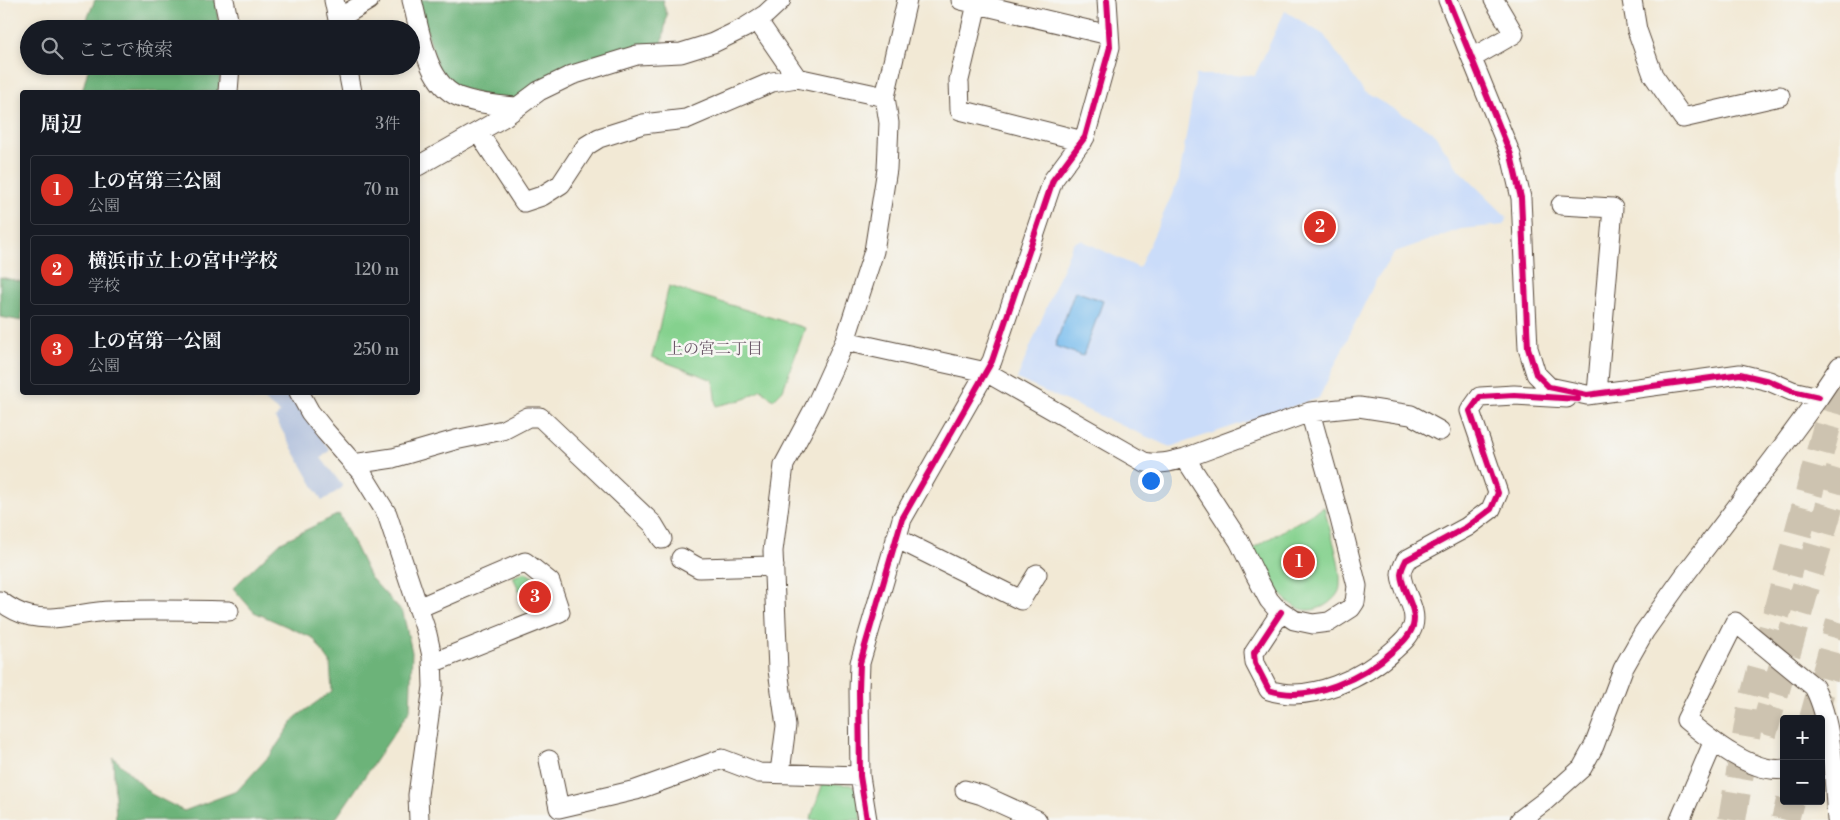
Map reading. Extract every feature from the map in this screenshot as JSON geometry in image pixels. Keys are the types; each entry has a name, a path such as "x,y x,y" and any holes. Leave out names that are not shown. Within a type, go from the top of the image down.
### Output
{"street":[{"path":"224,0 228,20"},
{"path":"334,0 338,20"},
{"path":"344,20 369,0"},
{"path":"412,0 417,20"},
{"path":"420,165 504,117 539,91 572,75 637,55 681,54 713,43 757,20 782,0"},
{"path":"780,772 786,726 778,670 773,551 784,465 815,407 845,341 874,251 887,168 889,123 885,97 907,0"},
{"path":"867,820 860,776 858,689 860,663 896,538 902,519 992,361 1053,180 1085,137 1110,47 1107,0"},
{"path":"1448,0 1511,155 1521,198 1528,348 1536,374 1549,386 1592,394"},
{"path":"1472,58 1514,34 1494,0"},
{"path":"1632,0 1637,30 1653,75 1683,118 1780,96"},
{"path":"1083,141 960,110 959,80 969,2 1109,35"},
{"path":"757,20 798,78"},
{"path":"420,33 432,70 448,90 458,97 482,104 516,107"},
{"path":"228,90 229,75"},
{"path":"349,75 352,90"},
{"path":"478,132 524,202 542,196 561,184 586,146 599,138 643,124 686,119 772,82 798,78 885,97"},
{"path":"1561,205 1613,208 1592,394"},
{"path":"845,341 986,372 1144,462 1165,464 1185,458 1310,412 1359,407 1411,415 1440,431"},
{"path":"1520,820 1545,801 1582,768 1594,746 1622,669 1644,632 1839,370"},
{"path":"1281,612 1254,653 1254,663 1269,690 1279,694 1318,691 1349,681 1386,657 1407,638 1413,625 1413,613 1401,574 1406,560 1467,527 1491,509 1498,493 1470,411 1480,397 1514,395 1579,399 1592,394 1740,374 1792,391 1819,397"},
{"path":"301,395 324,431 361,472 387,514 427,634 432,663 433,687 418,795 419,820"},
{"path":"1185,458 1239,541 1269,600 1281,612 1294,620 1313,624 1322,624 1334,620 1351,608 1356,598 1356,576 1310,412"},
{"path":"353,464 393,458 455,440 503,430 528,417 540,417 654,524 662,539"},
{"path":"896,538 1021,600 1037,574"},
{"path":"681,558 698,568 774,566"},
{"path":"418,608 525,562 550,582 560,612 432,663"},
{"path":"0,601 8,607 30,616 51,618 108,611 229,611"},
{"path":"1780,769 1775,770 1747,761 1713,743 1686,720 1735,622 1814,687 1820,699 1827,763 1837,820"},
{"path":"1680,820 1713,743"},
{"path":"549,760 559,808 636,790 722,759 760,773 780,772 860,776"},
{"path":"966,790 982,795 1036,820"}],"shaded area":[{"path":"1285,11 1324,35 1364,92 1432,131 1459,170 1507,217 1504,225 1461,229 1395,252 1377,278 1319,398 1170,447 1017,379 1073,243 1081,240 1139,268 1179,179 1196,75 1255,75"},
{"path":"250,395 290,395 330,450 321,458 342,485 342,488 322,501 275,418 280,413 260,397 251,401"}],"green space":[{"path":"95,0 216,0 218,20 87,20"},
{"path":"418,0 664,0 663,3 667,15 661,51 517,99 495,99 453,86 437,66"},
{"path":"87,75 220,75 219,90 83,90"},
{"path":"0,277 20,282 20,321 0,317"},
{"path":"669,286 805,328 783,390 773,400 761,389 745,399 716,406 713,380 652,357"},
{"path":"1324,507 1339,567 1340,589 1335,598 1324,606 1311,610 1299,608 1289,603 1280,594 1253,548"},
{"path":"339,514 370,577 403,613 412,652 410,710 337,817 331,820 116,820 113,757 151,794 184,811 237,791 271,754 296,717 332,691 330,662 313,638 254,612 233,588 281,542"},
{"path":"525,572 545,585 551,608 531,616 513,577"},
{"path":"823,783 851,785 858,791 861,820 810,820"}],"water":[{"path":"1075,291 1103,301 1083,356 1055,346"}],"tunnel":[{"path":"1732,820 1751,708 1840,378"},
{"path":"1763,734 1840,470"},
{"path":"1814,715 1840,622"},
{"path":"1785,820 1789,805"}],"cycle path":[{"path":"867,820 860,776 860,663 902,519 992,361 1053,180 1085,137 1110,47 1107,0"},
{"path":"1448,0 1511,155 1521,198 1528,348 1536,374 1549,387 1587,395 1740,374 1769,381 1792,391 1819,397"},
{"path":"1281,612 1254,653 1255,663 1269,690 1285,693 1319,691 1353,678 1382,660 1405,639 1413,626 1412,606 1401,574 1406,560 1467,527 1491,509 1498,493 1470,411 1480,397 1514,395 1578,399"}],"place":[{"name":"横浜市立上の宮中学校","path":"1320,227"},
{"name":"上の宮第三公園","path":"1299,562"},
{"name":"上の宮第一公園","path":"535,597"}],"district":[{"name":"上の宮二丁目","path":"715,348"}]}
